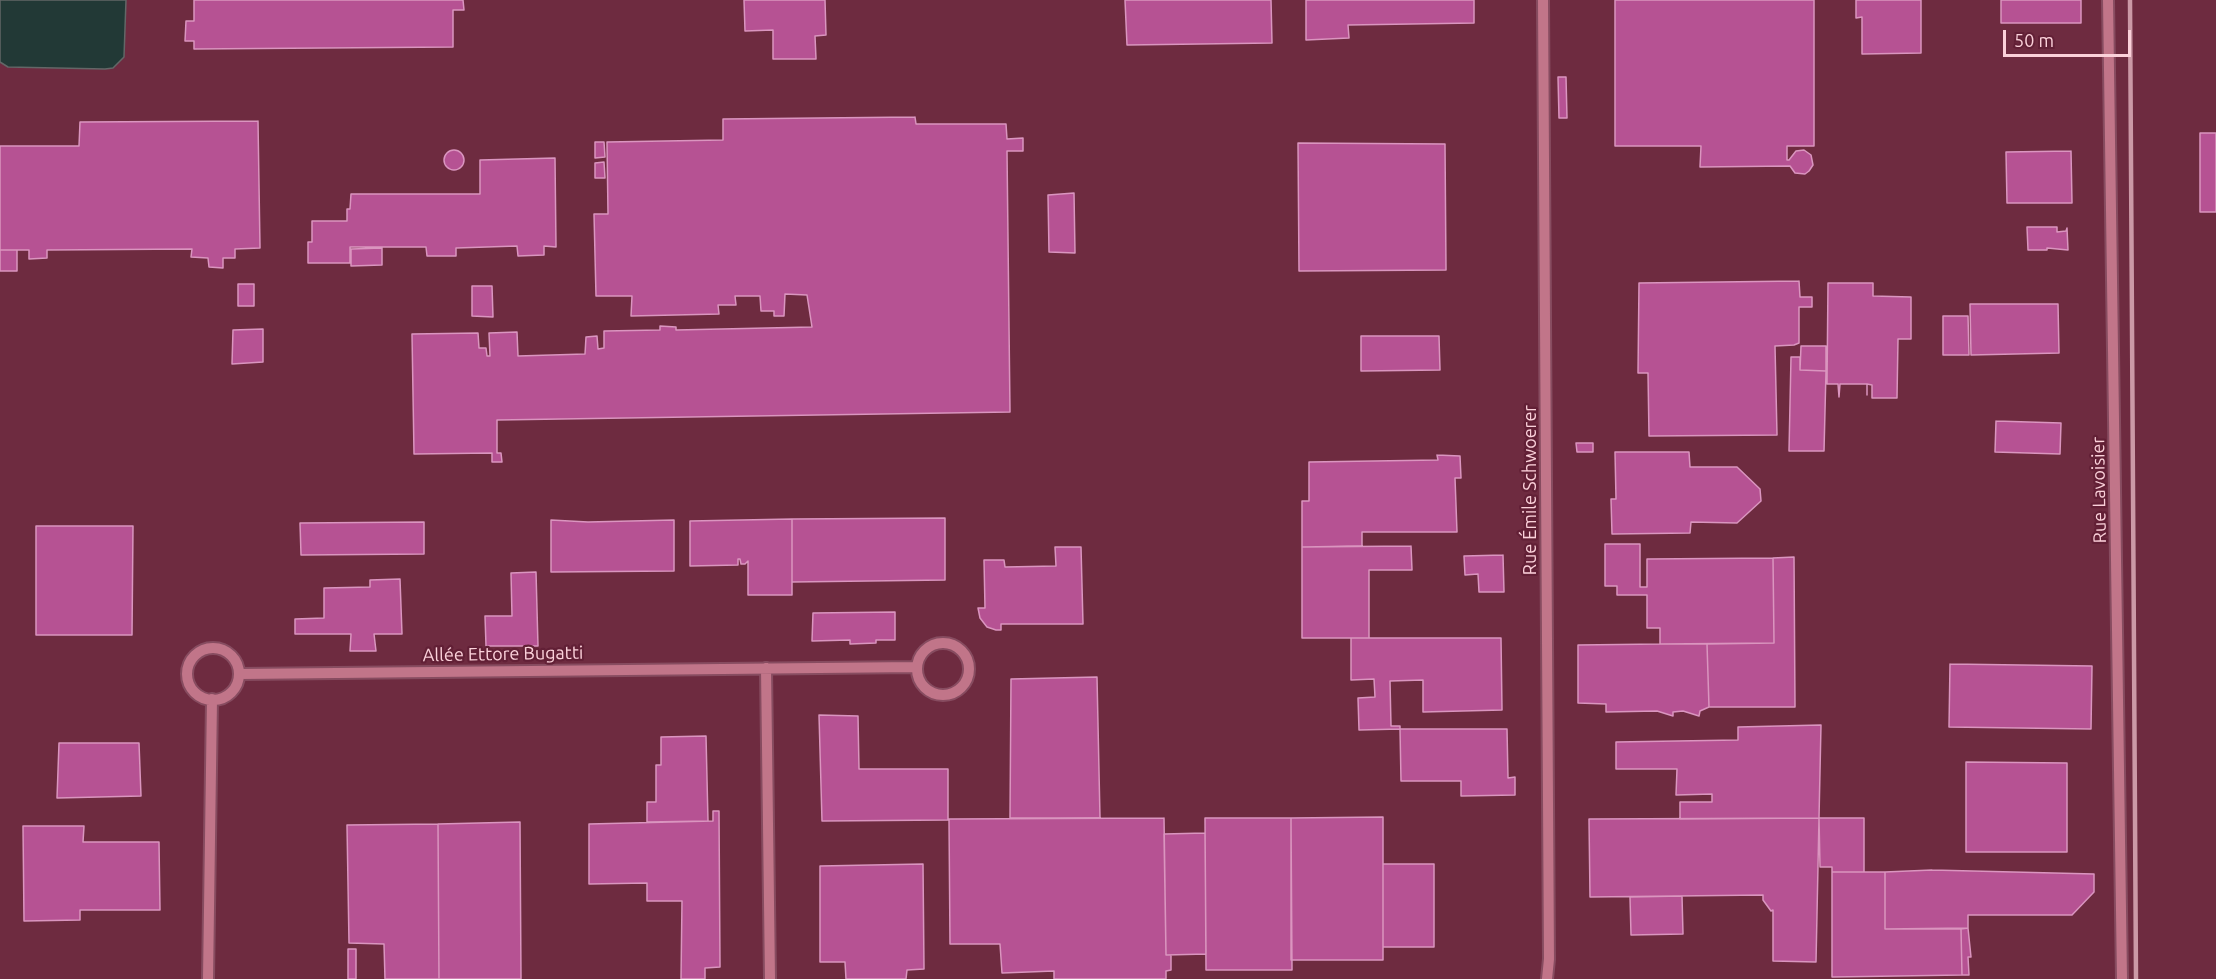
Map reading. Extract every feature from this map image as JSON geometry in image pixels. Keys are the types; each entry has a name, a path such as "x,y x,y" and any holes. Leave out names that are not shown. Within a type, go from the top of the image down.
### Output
{"street":[{"name":"Rue Émile Schwoerer","path":"1543,0 1549,947 1547,979"},
{"name":"Rue Lavoisier","path":"2108,0 2122,979"},
{"path":"949,643 962,650 966,657 969,663 968,679 959,691 945,696 930,693 919,682 916,667 921,653 934,644 949,643"},
{"path":"203,648 220,648 234,657 240,674 235,689 221,699 205,700 191,690 186,675 190,659 203,648"},
{"name":"Allée Ettore Bugatti","path":"240,674 916,667"},
{"path":"766,668 771,979"},
{"path":"208,979 212,699"}],"shaded area":[{"path":"0,0 126,0 124,57 113,68 105,69 8,67 0,62"}],"building":[{"path":"194,0 463,0 464,10 453,10 453,47 194,49 194,41 185,41 186,21 194,21"},
{"path":"744,0 825,0 826,35 815,36 816,59 773,59 773,30 745,31"},
{"path":"1125,0 1271,0 1272,43 1127,45"},
{"path":"1306,0 1474,0 1474,23 1348,25 1349,38 1306,40"},
{"path":"1615,0 1814,0 1814,146 1787,146 1787,160 1796,151 1804,150 1811,155 1813,165 1809,171 1805,174 1795,173 1790,166 1700,167 1701,146 1615,146"},
{"path":"1856,0 1921,0 1921,53 1862,54 1862,17 1856,18"},
{"path":"2001,0 2081,0 2081,23 2001,23"},
{"path":"1558,77 1566,77 1567,118 1559,118"},
{"path":"915,117 916,124 1006,124 1007,139 1023,138 1023,151 1007,151 1010,412 497,420 497,453 501,453 502,462 492,462 492,453 414,454 412,334 478,333 479,348 486,348 487,356 490,356 489,333 517,332 518,356 585,354 586,337 597,336 598,349 604,348 604,331 660,330 660,326 676,327 676,330 812,327 807,295 785,294 784,316 774,316 774,311 761,311 760,296 735,296 736,305 718,305 719,314 631,316 632,296 596,296 594,214 608,214 607,142 723,140 723,119"},
{"path":"258,121 260,248 235,249 235,258 223,258 223,268 209,267 208,258 191,257 192,249 47,250 47,258 29,259 29,250 0,250 0,146 79,146 80,122"},
{"path":"2200,133 2216,133 2216,212 2200,212"},
{"path":"595,142 604,142 605,157 595,158"},
{"path":"1298,143 1445,144 1446,270 1299,271"},
{"path":"454,150 461,153 464,160 461,167 454,170 447,167 444,160 447,153"},
{"path":"2071,151 2072,203 2007,203 2006,152"},
{"path":"555,158 556,247 544,246 544,255 518,256 517,246 456,248 456,256 427,256 426,247 350,247 350,263 308,263 308,242 312,242 312,221 347,221 351,194 480,194 480,160"},
{"path":"604,162 605,178 595,178 595,163"},
{"path":"1074,193 1075,253 1049,252 1048,195"},
{"path":"2027,227 2057,227 2057,232 2066,231 2067,228 2068,250 2047,248 2047,250 2028,250"},
{"path":"382,248 382,265 351,266 351,249"},
{"path":"0,250 17,250 17,271 0,271"},
{"path":"1799,281 1800,297 1812,297 1812,307 1799,307 1799,343 1775,346 1777,435 1649,436 1648,373 1638,373 1639,283"},
{"path":"1828,283 1873,283 1873,296 1911,297 1911,339 1898,339 1897,398 1872,398 1872,385 1867,384 1840,384 1839,397 1838,384 1827,384"},
{"path":"238,284 254,284 254,306 238,306"},
{"path":"472,286 492,286 493,317 472,316"},
{"path":"1970,304 2058,304 2059,353 1971,355"},
{"path":"1943,316 1968,316 1969,355 1943,355"},
{"path":"263,329 263,362 232,364 233,330"},
{"path":"1361,336 1439,336 1440,370 1361,371"},
{"path":"1801,346 1826,346 1826,371 1800,370"},
{"path":"1791,357 1800,357 1800,370 1826,371 1824,451 1789,451"},
{"path":"1996,421 2061,423 2060,454 1995,452"},
{"path":"1576,443 1593,443 1593,452 1577,452"},
{"path":"1615,452 1689,452 1690,467 1737,467 1760,489 1761,501 1737,523 1691,522 1690,533 1612,534 1611,499 1616,499"},
{"path":"1437,455 1460,456 1461,478 1455,478 1457,532 1362,532 1362,546 1302,547 1302,501 1309,501 1309,462 1438,460"},
{"path":"945,518 945,580 792,582 792,519"},
{"path":"792,519 792,595 748,595 748,561 741,564 738,559 738,565 690,566 690,521"},
{"path":"551,520 588,522 674,520 674,571 551,572"},
{"path":"424,522 424,554 301,555 300,523"},
{"path":"36,526 133,526 132,635 36,635"},
{"path":"1605,544 1640,544 1640,587 1647,587 1647,559 1773,558 1774,643 1660,644 1660,628 1647,628 1647,595 1617,595 1617,586 1605,586"},
{"path":"1411,546 1412,570 1369,570 1369,638 1302,638 1302,547"},
{"path":"1055,547 1081,547 1083,624 1001,624 1001,630 987,627 980,618 978,608 985,608 984,560 1004,560 1005,567 1056,566"},
{"path":"1503,555 1504,592 1479,592 1478,574 1465,575 1464,556"},
{"path":"1794,557 1795,707 1709,707 1707,644 1774,643 1773,558"},
{"path":"536,572 538,646 486,646 485,616 512,616 511,573"},
{"path":"400,579 402,634 374,634 376,651 350,651 351,634 295,634 295,619 324,618 324,588 370,587 370,580"},
{"path":"895,612 895,640 850,644 850,640 812,641 813,613"},
{"path":"1351,638 1501,638 1502,710 1423,712 1423,680 1390,681 1391,726 1400,726 1400,729 1359,730 1358,698 1375,697 1374,679 1351,680"},
{"path":"1707,644 1709,707 1700,711 1699,716 1683,711 1673,712 1673,716 1657,711 1606,712 1606,704 1578,703 1578,645"},
{"path":"1950,664 2092,666 2091,729 1949,727"},
{"path":"1097,677 1100,818 1010,818 1011,679"},
{"path":"819,715 858,716 859,769 948,769 948,820 822,821"},
{"path":"1821,725 1819,818 1680,819 1680,802 1712,802 1712,794 1676,795 1677,769 1616,769 1616,742 1738,740 1738,727"},
{"path":"1400,729 1507,729 1508,778 1515,777 1515,795 1461,796 1461,781 1401,781"},
{"path":"706,736 708,821 647,822 647,802 656,802 656,765 661,765 661,737"},
{"path":"59,743 139,743 141,796 57,798"},
{"path":"1966,762 2067,763 2067,852 1966,852"},
{"path":"713,811 719,811 720,967 705,968 705,979 681,979 682,901 647,901 647,883 589,884 589,824 713,821"},
{"path":"1383,817 1383,960 1291,960 1291,818"},
{"path":"1164,818 1166,955 1171,955 1171,970 1166,971 1166,979 1054,979 1054,971 1002,973 1000,944 950,944 949,819"},
{"path":"1205,818 1291,818 1292,970 1206,970"},
{"path":"1819,818 1816,962 1773,961 1773,910 1771,911 1763,900 1763,895 1590,897 1589,819"},
{"path":"1819,818 1864,818 1864,872 1832,872 1832,867 1820,867"},
{"path":"520,822 521,979 439,979 438,824"},
{"path":"438,824 439,979 385,979 384,944 349,943 347,825"},
{"path":"23,826 84,826 83,842 159,842 160,910 80,910 80,920 24,921"},
{"path":"1205,833 1206,954 1166,955 1164,834"},
{"path":"923,864 924,969 907,970 906,979 846,979 845,962 820,962 820,866"},
{"path":"1383,864 1434,864 1434,947 1383,947"},
{"path":"1932,870 2094,874 2094,892 2072,915 1968,915 1968,928 1885,929 1885,872"},
{"path":"1832,872 1885,872 1885,929 1961,929 1962,975 1832,977"},
{"path":"1682,896 1683,934 1631,935 1630,897"},
{"path":"1968,928 1971,957 1968,957 1969,975 1962,975 1961,929"},
{"path":"348,949 356,949 356,979 348,979"}],"railway":[{"path":"2130,0 2136,979"}]}
